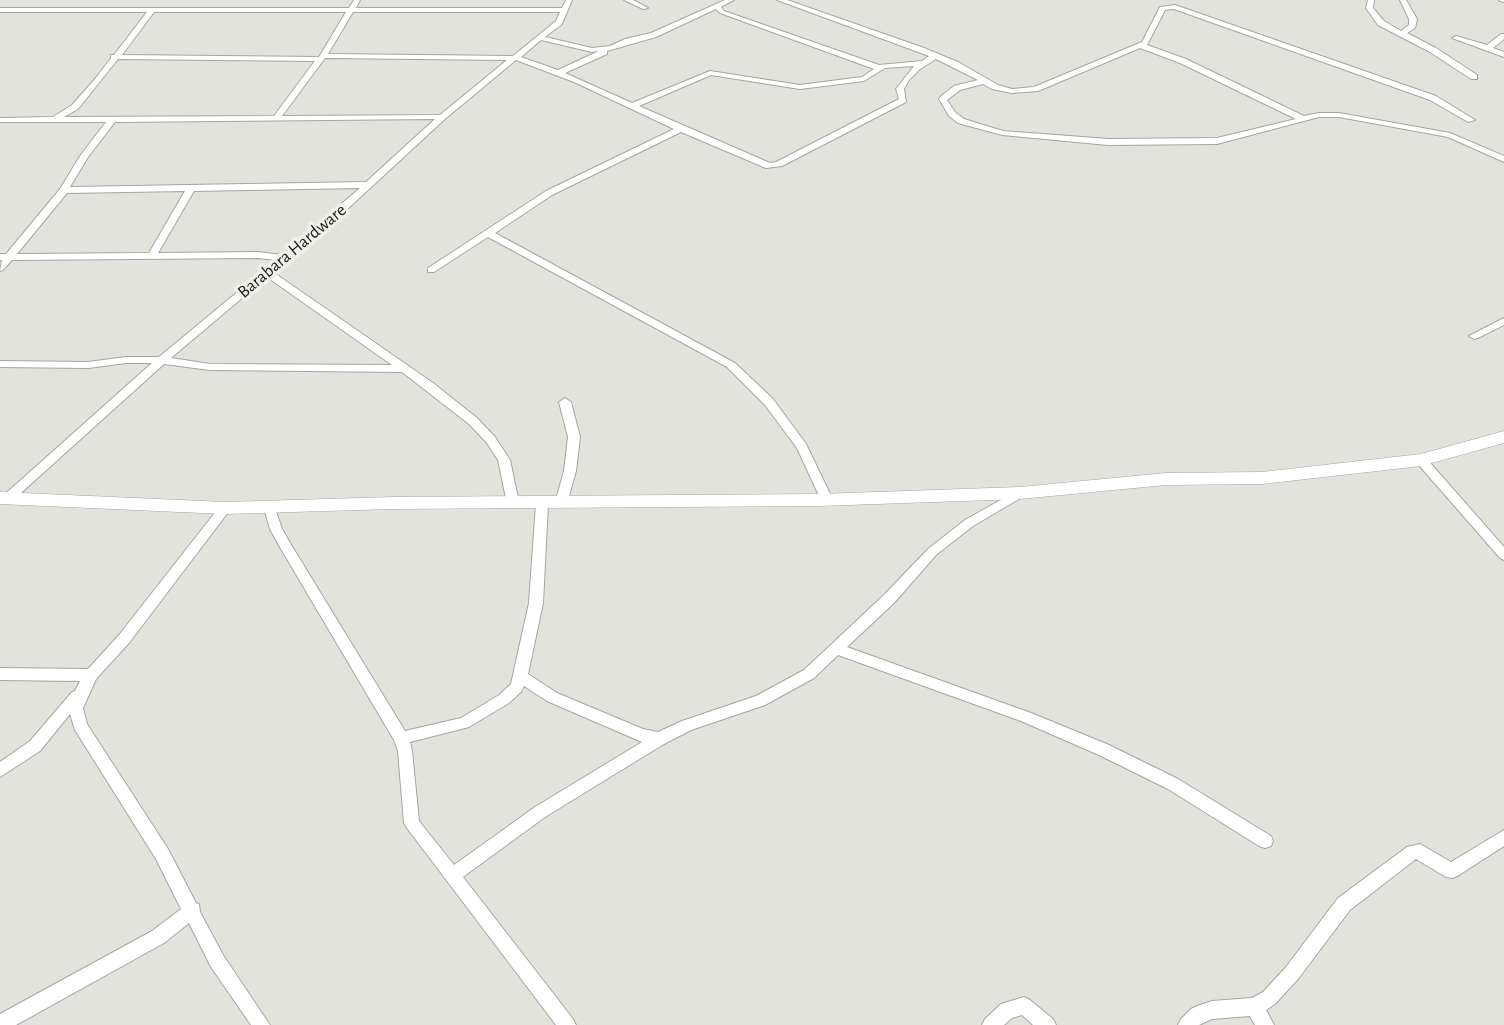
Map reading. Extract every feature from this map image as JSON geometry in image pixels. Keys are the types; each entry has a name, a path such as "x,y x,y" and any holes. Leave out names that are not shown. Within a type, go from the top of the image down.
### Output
{"street":[{"path":"134,10 143,0"},
{"path":"243,9 250,0"},
{"path":"276,118 322,57 357,0"},
{"path":"463,9 467,0"},
{"path":"627,0 645,8"},
{"path":"559,73 611,48 653,35 731,0"},
{"path":"780,0 935,56 1006,91 1035,89 1140,45 1148,40 1161,10 1171,3 1429,96 1471,120"},
{"path":"1371,0 1369,8 1381,23 1433,50 1474,77"},
{"path":"1401,34 1412,26 1413,19 1403,0"},
{"path":"22,9 41,1"},
{"path":"0,10 351,11 567,5"},
{"name":"Barabara Hardware","path":"4,498 162,360 339,212 442,117 559,22 567,5"},
{"path":"717,6 722,12 879,68 923,63"},
{"path":"55,119 75,107 151,11"},
{"path":"1488,48 1504,36"},
{"path":"540,38 592,50 611,48"},
{"path":"1456,38 1504,55"},
{"path":"1140,45 1183,61 1303,118"},
{"path":"114,57 517,58 559,73 762,165 779,164 903,100 900,89 906,79 935,56"},
{"path":"632,106 710,73 800,87 864,79 879,68"},
{"path":"984,80 963,85 944,96 943,99 952,114 968,124 1024,136 1108,142 1217,141 1303,118 1339,115 1450,135 1504,159"},
{"path":"75,107 84,119"},
{"path":"0,120 442,117"},
{"path":"0,268 4,257 64,190 84,156 112,120"},
{"path":"432,270 549,193 681,129"},
{"path":"64,190 368,185"},
{"path":"151,257 191,188"},
{"path":"490,233 731,365 769,402 802,447 827,500"},
{"path":"4,257 272,256 281,260"},
{"path":"267,273 461,409 491,440 504,460 513,503"},
{"path":"1474,335 1504,321"},
{"path":"0,363 88,365 126,360 162,360 210,367 405,369"},
{"path":"561,503 575,437 565,402"},
{"path":"4,498 270,508 393,503 827,500 1020,493 1166,479 1262,478 1421,460 1504,437"},
{"path":"1421,460 1504,555"},
{"path":"451,876 540,811 659,739 687,725 760,701 808,674 837,649 948,538 1020,493"},
{"path":"401,738 464,723 504,699 516,688 522,676 539,581 542,504"},
{"path":"225,508 124,639 91,675 76,708 80,726 162,854 217,961 261,1025"},
{"path":"270,508 276,529 285,545 401,738 405,751 412,823 567,1025"},
{"path":"837,649 1026,717 1104,750 1174,784 1265,841"},
{"path":"0,674 91,675"},
{"path":"522,676 552,696 631,731 659,739"},
{"path":"0,771 35,746 82,691"},
{"path":"1187,1025 1197,1015 1212,1010 1254,1007 1269,998 1344,904 1406,856 1420,851 1446,869 1453,870 1504,837"},
{"path":"0,1024 158,937 193,910"},
{"path":"991,1025 1007,1010 1024,1006 1047,1025"},
{"path":"1254,1007 1265,1025"}]}
